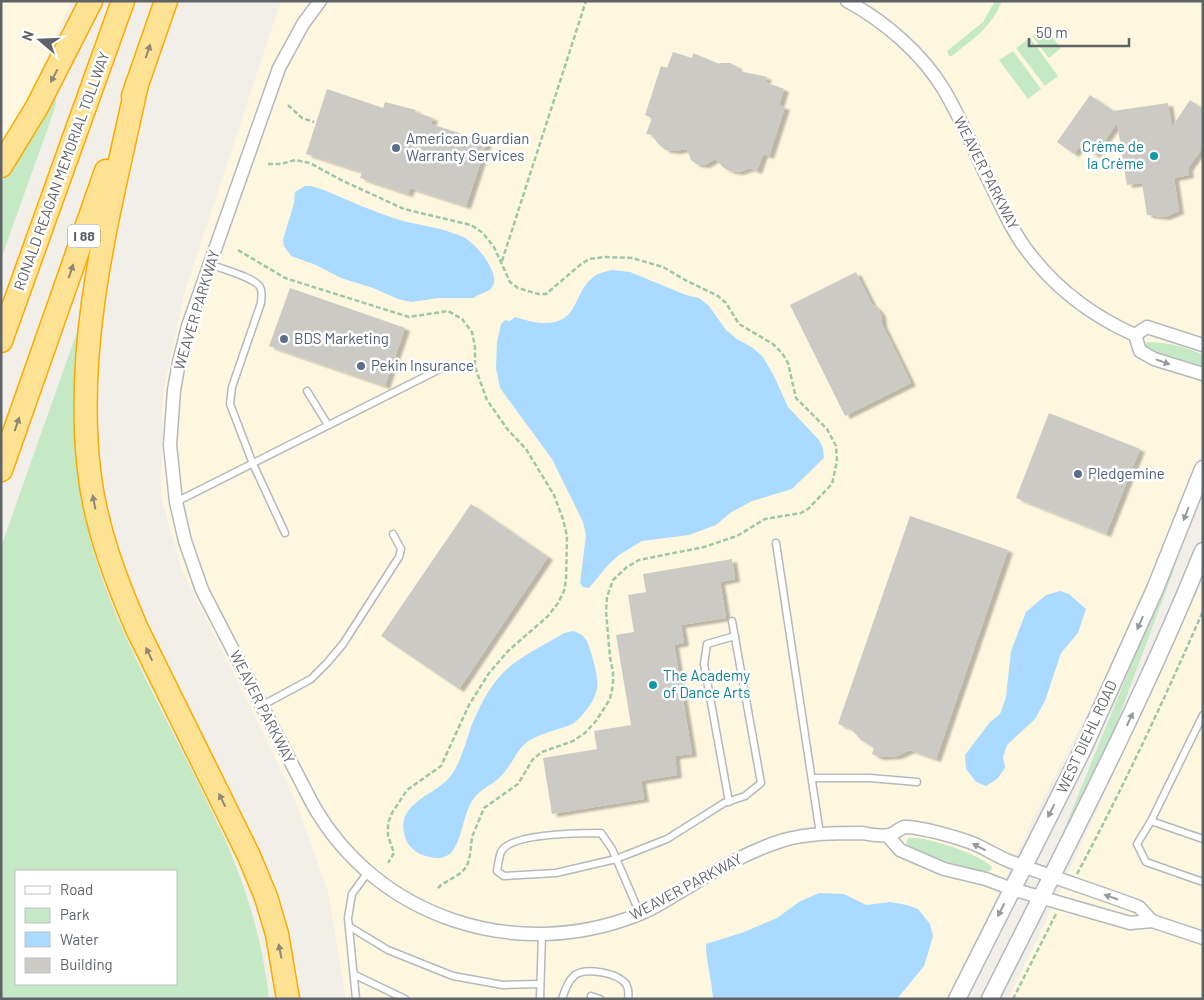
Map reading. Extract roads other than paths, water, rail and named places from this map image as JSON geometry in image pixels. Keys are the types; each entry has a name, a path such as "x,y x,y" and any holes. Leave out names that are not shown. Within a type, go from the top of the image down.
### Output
{"highway":[{"path":"1,166 37,107 91,1"},
{"name":"RONALD REAGAN MEMORIAL TOLLWAY","path":"1,341 123,1"},
{"name":"I 88","path":"1,470 166,1"},
{"path":"137,84 91,312 85,424 95,508 121,592 137,629 249,856 266,897 277,934 288,999"}],"street":[{"name":"WEAVER PARKWAY","path":"320,1 303,24 279,68 188,326 178,362 170,445 176,502 185,542 199,582 322,822 348,852 368,872 393,891 417,905 463,924 497,932 542,934 597,928 640,914 742,855 786,839 820,834 862,833 888,836 903,827 923,829 972,843 1005,860 1139,906 1152,921"},
{"name":"WEAVER PARKWAY","path":"847,1 866,11 898,36 943,89 1006,216 1038,264 1054,281 1085,307 1114,326 1135,334"},
{"path":"1203,344 1147,327 1135,334 1140,351 1164,362 1203,374"},
{"name":"WEST DIEHL ROAD","path":"956,999 1082,751 1125,656 1203,469"},
{"name":"WEST DIEHL ROAD","path":"990,999 1109,764 1162,649 1203,551"},
{"path":"888,836 900,850 944,868 1130,923 1152,921 1203,938"}],"lane":[{"path":"210,264 252,280 260,287 262,295 230,397 230,404 253,464 285,533"},
{"path":"176,502 448,365"},
{"path":"307,391 328,425"},
{"path":"261,706 311,679 327,664 399,557 400,549 393,534"},
{"path":"776,543 820,834"},
{"path":"640,914 616,858 612,849 601,833 563,834 513,841 501,851 497,871 504,876 556,873 616,858 667,839 724,803 745,796 760,784 732,621"},
{"path":"729,802 704,664 706,644 735,636"},
{"path":"1203,715 1151,821 1137,844 1146,862 1203,882"},
{"path":"813,778 870,778 917,782"},
{"path":"1151,821 1203,839"},
{"path":"356,999 348,918 352,894 368,872"},
{"path":"350,927 388,950 453,976 503,985 540,984"},
{"path":"540,999 542,934"},
{"path":"562,999 568,982 576,974 583,971 596,971 619,979 625,983 629,992 628,999"},
{"path":"355,975 405,999"},
{"path":"591,999 592,996 600,999"}],"water":[{"path":"305,186 324,190 393,218 441,229 463,237 480,251 490,266 493,273 493,286 474,298 439,298 411,302 341,278 316,265 291,256 284,246 283,240 294,203 295,192"},
{"path":"612,270 630,272 686,295 699,298 709,306 726,330 763,357 788,407 819,440 823,448 824,458 792,489 752,501 730,513 716,525 689,535 642,541 619,555 589,588 583,587 580,583 586,535 583,522 552,459 500,388 496,368 497,342 501,324 505,320 510,321 515,317 542,323 562,319 569,314 591,279 598,274"},
{"path":"1060,591 1069,594 1086,609 1078,633 1061,653 1045,701 1035,719 1007,745 1003,757 1005,768 997,779 986,786 976,782 966,769 965,755 990,722 1000,714 1006,697 1011,651 1026,612 1046,595"},
{"path":"573,631 586,640 596,671 597,690 587,709 574,723 530,740 520,749 502,776 479,792 470,804 458,841 451,853 444,857 436,858 422,855 415,851 405,837 403,826 405,817 416,802 441,785 456,768 477,713 492,686 507,669 523,657 564,633"},
{"path":"819,893 844,894 866,905 890,902 907,905 918,909 930,924 933,936 924,966 897,999 713,999 706,944 744,932 777,918 799,902"}],"place":[{"name":"American Guardian Warranty Services","path":"396,148"},
{"name":"Crème de la Crème","path":"1154,156"},
{"name":"BDS Marketing","path":"284,339"},
{"name":"Pekin Insurance","path":"361,366"},
{"name":"Pledgemine","path":"1078,474"},
{"name":"The Academy of Dance Arts","path":"653,685"}]}
